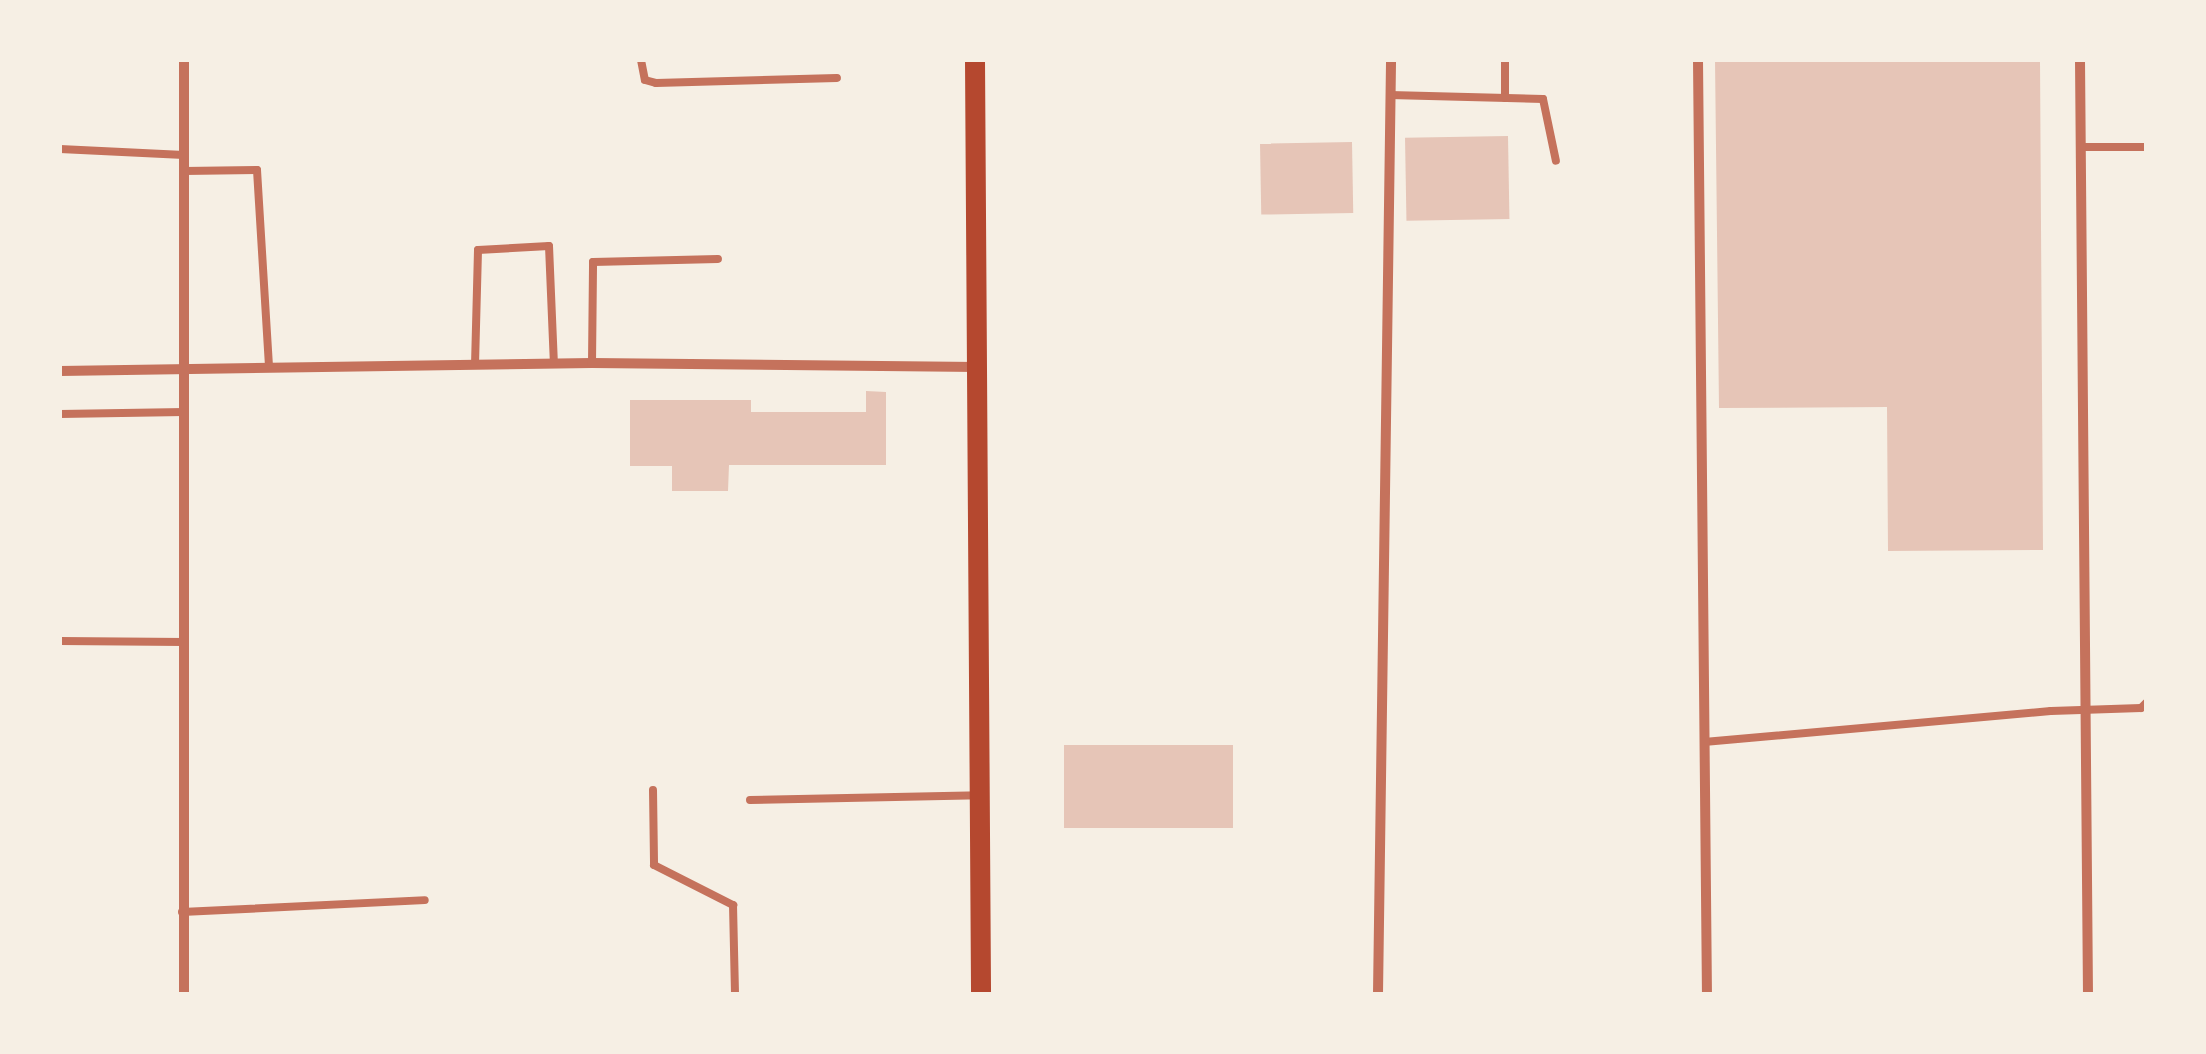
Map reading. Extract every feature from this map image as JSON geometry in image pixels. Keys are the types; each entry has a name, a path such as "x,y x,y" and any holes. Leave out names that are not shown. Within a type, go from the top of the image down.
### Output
{"main road":[{"path":"975,60 981,994"}],"street":[{"path":"184,60 184,994"},
{"path":"1378,994 1391,60"},
{"path":"1698,60 1707,994"},
{"path":"2080,60 2088,994"},
{"path":"60,371 554,364 978,367"}],"lane":[{"path":"641,60 645,80 656,83 837,78"},
{"path":"1504,60 1505,98"},
{"path":"1390,95 1543,99 1556,160"},
{"path":"2081,147 2146,147"},
{"path":"60,150 184,155"},
{"path":"184,172 256,170 268,368"},
{"path":"476,365 478,250 549,246 554,364"},
{"path":"592,364 593,262 718,260"},
{"path":"60,414 184,412"},
{"path":"60,641 184,642"},
{"path":"1704,742 2084,709 2141,708 2146,703"},
{"path":"654,790 654,865 733,905 734,994"},
{"path":"750,800 980,794"},
{"path":"182,912 426,900"}],"building":[{"path":"1715,60 2040,60 2043,550 1888,551 1887,407 1719,408"},
{"path":"1508,136 1509,219 1406,221 1405,138"},
{"path":"1352,142 1353,213 1261,215 1260,144"},
{"path":"866,391 886,392 886,465 729,465 728,491 672,491 672,466 630,466 630,400 751,400 751,412 866,412"},
{"path":"1064,745 1233,745 1233,828 1064,828"}]}
